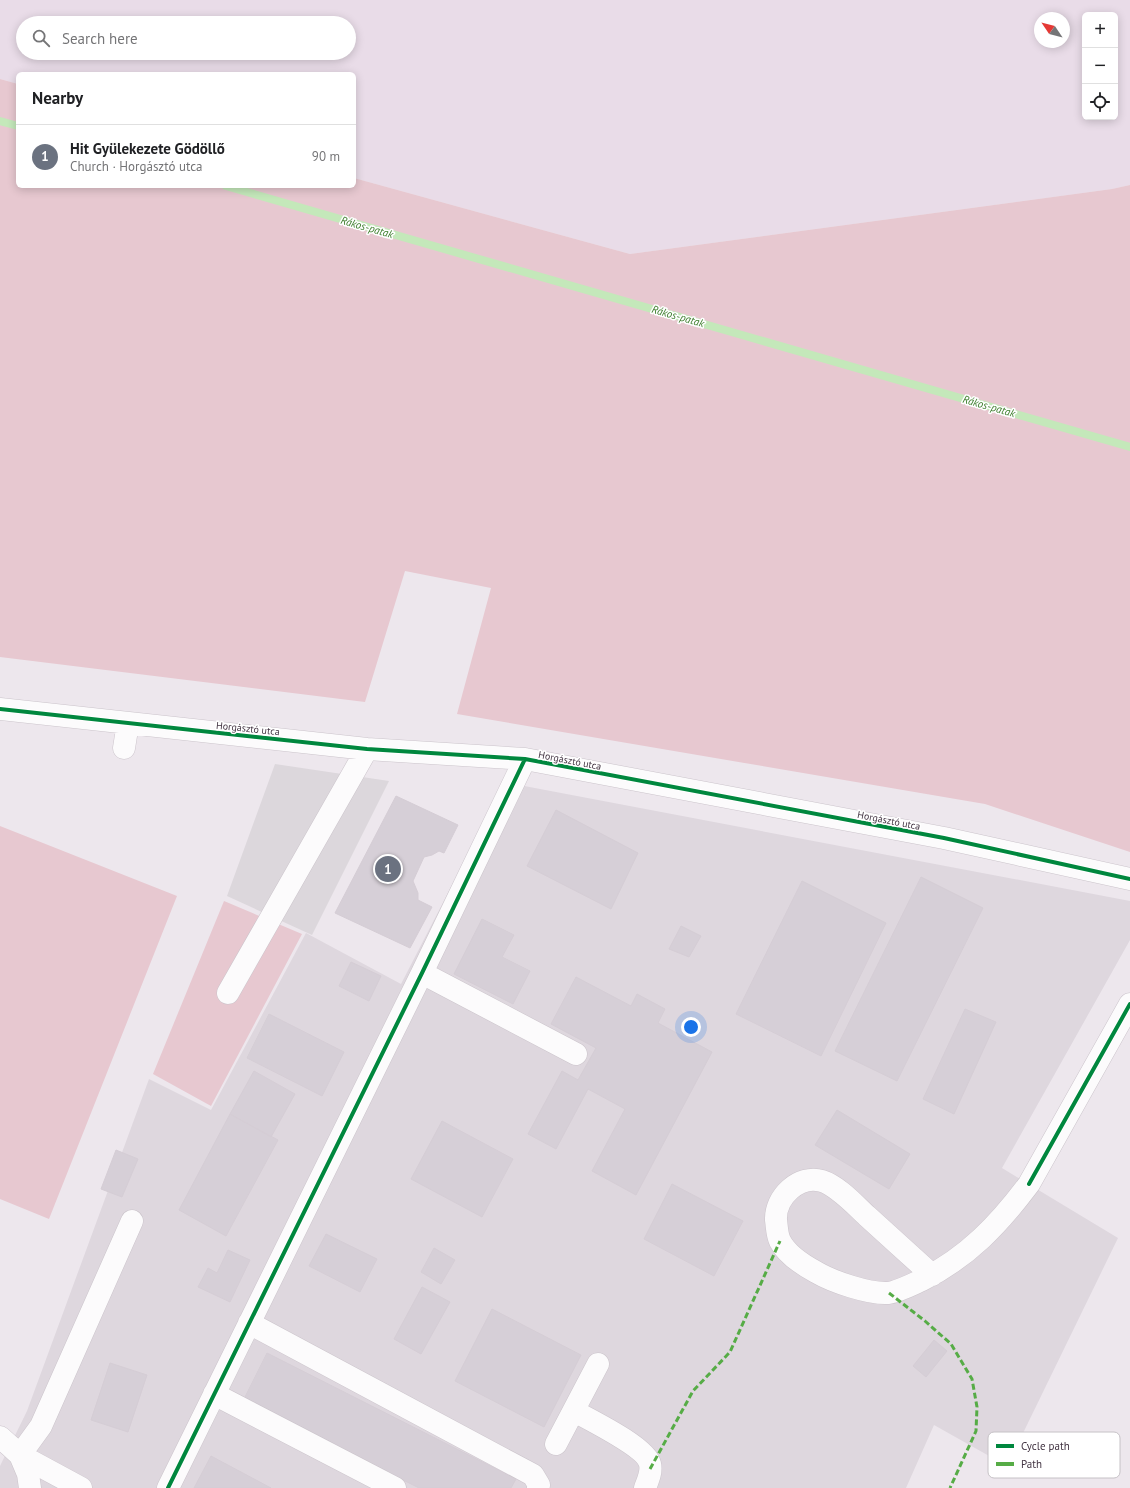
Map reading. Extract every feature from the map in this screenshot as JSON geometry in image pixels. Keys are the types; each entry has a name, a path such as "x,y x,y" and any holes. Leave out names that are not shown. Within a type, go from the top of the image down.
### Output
{"street":[{"name":"Horgásztó utca","path":"0,709 367,749 525,759 944,838 1130,879"},
{"path":"124,748 128,723"},
{"path":"228,993 367,749"},
{"path":"168,1488 422,973 525,759"},
{"path":"422,973 576,1054"},
{"path":"932,1275 845,1196 823,1181 813,1180 794,1186 786,1193 780,1204 776,1218 780,1241 798,1260 826,1278 868,1290 889,1293 932,1275 956,1260 985,1236 1008,1211 1029,1184 1130,1004"},
{"path":"20,1455 41,1426 132,1221"},
{"path":"249,1323 533,1475 540,1485 538,1488"},
{"path":"556,1444 598,1364"},
{"path":"214,1394 395,1488"},
{"path":"574,1411 625,1440 645,1455 649,1462 650,1469 645,1488"},
{"path":"0,1437 20,1455 81,1488"},
{"path":"20,1455 28,1474 30,1488"}],"shaded area":[{"path":"0,0 1130,0 1130,185 1112,189 630,254 356,179 356,72 16,72 16,83 0,79"},
{"path":"0,79 16,83 16,188 356,188 356,179 630,254 1112,189 1130,185 1130,852 985,804 457,714 491,588 405,571 365,702 0,657"},
{"path":"275,764 389,781 312,935 227,896"},
{"path":"519,785 1130,901 1130,940 1002,1168 1118,1238 1024,1432 988,1432 988,1455 934,1425 906,1488 0,1488 0,1466 27,1411 149,1079 211,1110 306,933 401,984 484,823"},
{"path":"0,826 177,896 49,1219 0,1199"},
{"path":"224,901 302,934 211,1106 153,1074"}],"building":[{"path":"396,796 458,825 444,853 439,851 424,857 413,881 418,893 418,900 432,907 410,948 335,913"},
{"path":"556,810 638,853 611,909 527,866"},
{"path":"921,877 983,908 897,1081 835,1051"},
{"path":"802,881 886,923 821,1056 736,1014"},
{"path":"482,919 514,935 502,957 530,971 513,1004 454,974"},
{"path":"681,926 701,936 689,957 669,949"},
{"path":"351,962 381,976 369,1001 339,986"},
{"path":"576,977 631,1006 637,994 665,1009 658,1023 712,1052 636,1195 592,1171 625,1109 588,1089 556,1149 528,1134 562,1071 578,1080 596,1048 551,1024"},
{"path":"965,1009 996,1022 954,1114 923,1099"},
{"path":"269,1014 344,1052 322,1096 247,1058"},
{"path":"254,1071 295,1094 271,1137 230,1114"},
{"path":"837,1110 910,1154 889,1189 815,1145"},
{"path":"230,1114 278,1140 226,1236 179,1210"},
{"path":"442,1121 513,1159 482,1217 411,1179"},
{"path":"116,1150 138,1159 122,1197 101,1189"},
{"path":"672,1184 743,1221 714,1276 644,1239"},
{"path":"326,1234 377,1259 360,1292 309,1266"},
{"path":"434,1248 455,1260 441,1284 421,1272"},
{"path":"228,1250 250,1260 230,1302 198,1287 208,1268 217,1273"},
{"path":"422,1287 450,1302 421,1354 394,1339"},
{"path":"492,1309 581,1355 544,1427 455,1381"},
{"path":"934,1340 947,1351 926,1377 913,1366"},
{"path":"267,1353 516,1479 511,1488 419,1488 244,1399"},
{"path":"110,1363 147,1375 128,1432 91,1420"},
{"path":"211,1456 271,1488 194,1488"}],"waterway":[{"name":"Rákos-patak","path":"0,121 16,125"},
{"name":"Rákos-patak","path":"233,188 1130,447"}],"marked path":[{"path":"650,1469 693,1391 730,1352 780,1241"},
{"path":"889,1293 925,1321 951,1344 972,1379 977,1407 976,1431 950,1488"}],"cycle path":[{"path":"0,709 367,749 525,759 944,838 1130,879"},
{"path":"168,1488 422,973 525,759"},
{"path":"1029,1184 1130,1004"}],"place":[{"name":"Hit Gyülekezete Gödöllő","path":"388,869"}]}
